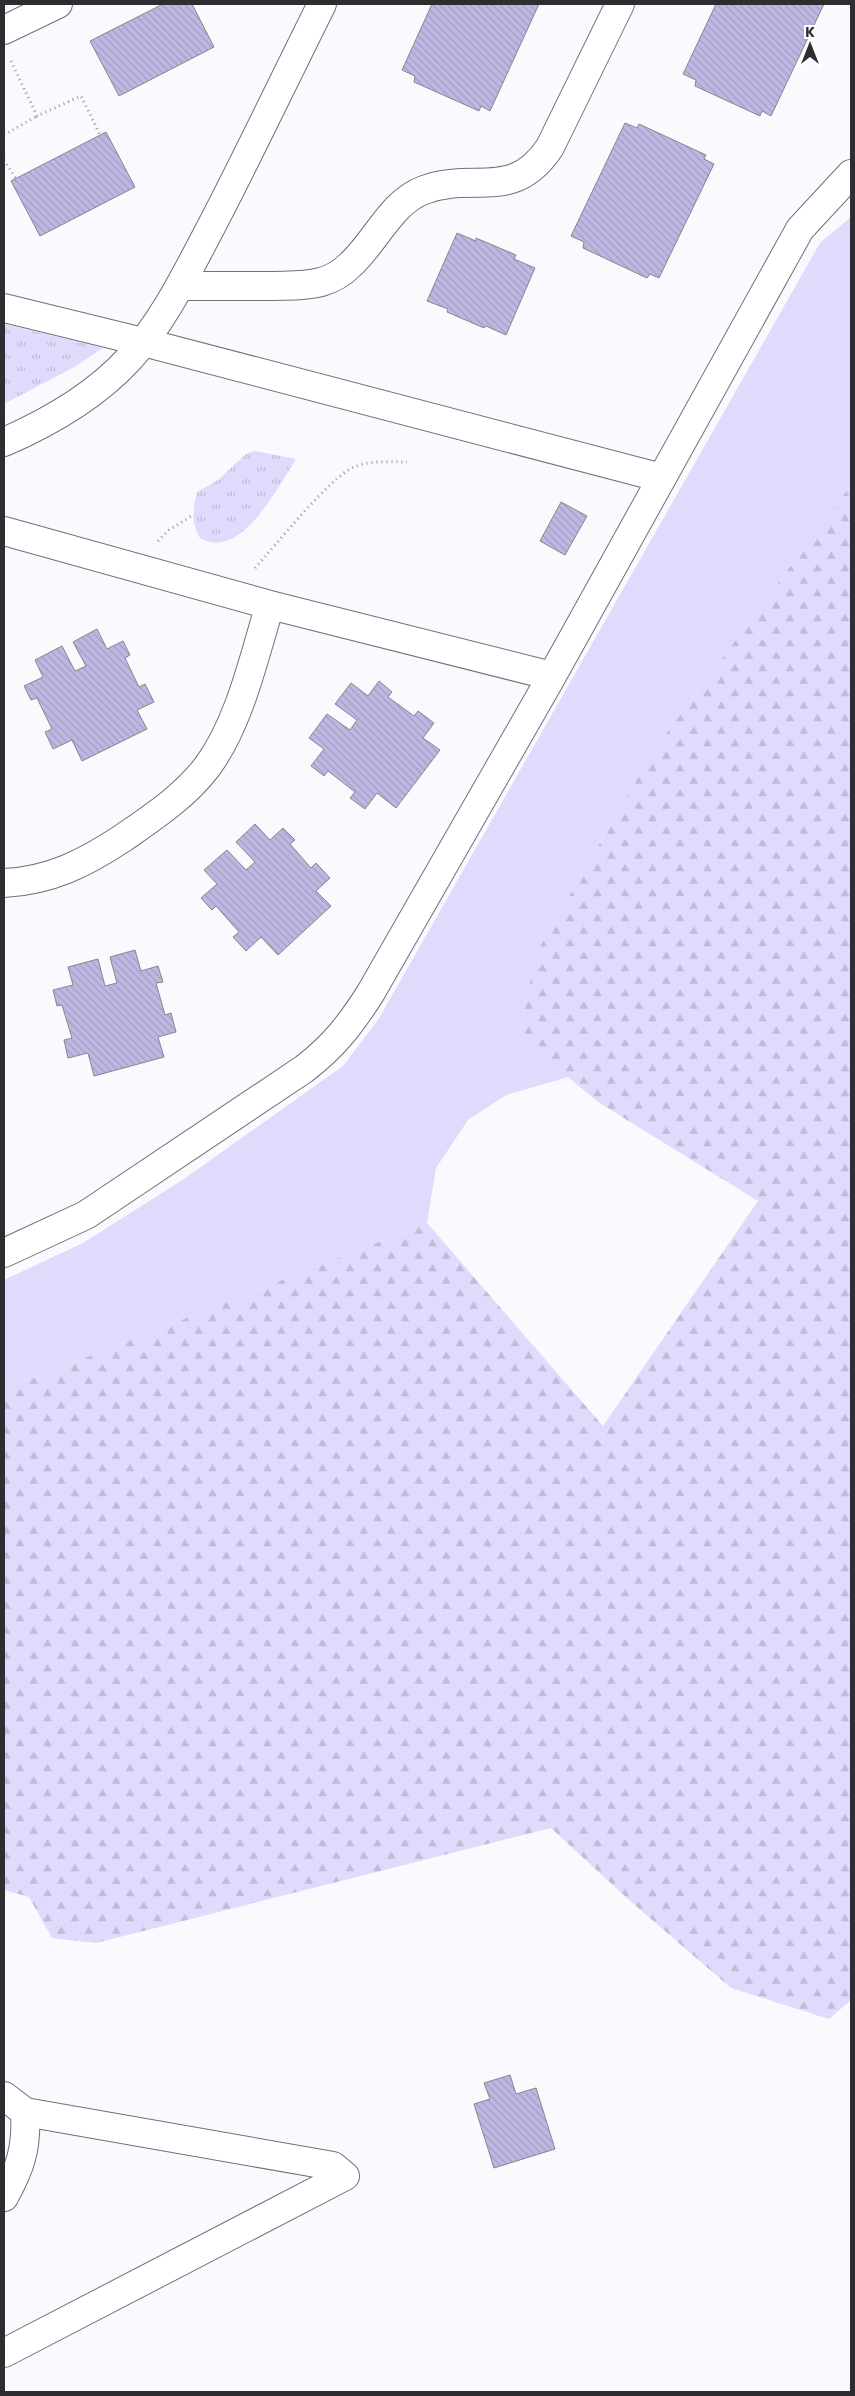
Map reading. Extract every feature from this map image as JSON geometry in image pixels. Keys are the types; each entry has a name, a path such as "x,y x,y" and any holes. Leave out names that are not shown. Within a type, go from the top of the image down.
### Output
{"street":[{"path":"6,43 58,4"},
{"path":"4,442 34,429 75,404 115,372 143,342 180,286 322,4"},
{"path":"180,286 296,285 320,282 335,276 351,265 398,209 410,198 424,190 443,186 513,180 528,172 540,162 550,147 620,4"},
{"path":"4,1253 86,1215 296,1075 328,1050 348,1027 370,994 552,676 800,229 851,174"},
{"path":"4,308 143,342 662,478"},
{"path":"4,532 270,605 552,676"},
{"path":"4,883 45,877 66,871 97,855 168,807 195,780 219,747 236,711 270,605"},
{"path":"4,2096 25,2112 333,2166 346,2176 4,2353"},
{"path":"4,2197 19,2171 26,2136 25,2112"}],"path":[{"path":"6,43 38,116"},
{"path":"4,135 38,116 81,96 100,135"},
{"path":"4,160 16,179"},
{"path":"231,594 328,488 352,467 366,463 407,462"},
{"path":"137,568 160,538 193,515"}],"green space":[{"path":"851,217 851,485 653,751 535,955 519,1037 568,1077 506,1095 468,1120 436,1168 427,1223 4,1390 4,1280 83,1243 184,1179 343,1066 378,1020 820,243"},
{"path":"4,324 103,348 76,366 4,404"},
{"path":"255,451 296,459 269,502 244,530 230,539 215,543 200,538 195,527 194,515 197,492 218,480 246,454"},
{"path":"851,485 851,2000 829,2019 731,1988 629,1900 551,1828 96,1943 52,1938 29,1897 4,1890 4,1390 427,1223 603,1426 758,1201 598,1102 519,1037 535,955 653,751"}],"building":[{"path":"163,4 192,4 214,47 119,96 90,41"},
{"path":"432,4 539,4 490,111 481,106 479,111 414,82 415,76 402,70"},
{"path":"716,4 824,4 771,116 762,111 760,116 695,86 696,80 683,74"},
{"path":"625,123 637,128 639,124 706,155 704,159 714,164 659,278 650,274 647,278 583,248 584,242 571,236"},
{"path":"106,132 135,187 40,236 11,181"},
{"path":"457,233 476,241 476,238 516,255 514,259 535,268 506,335 486,326 484,328 447,312 448,309 427,301"},
{"path":"561,502 587,516 565,555 540,541"},
{"path":"97,629 107,649 123,641 130,655 125,658 139,687 145,684 154,702 137,710 147,729 82,761 72,740 53,749 45,732 52,729 37,698 31,700 24,686 43,677 35,660 62,646 75,671 86,666 73,642"},
{"path":"379,681 392,692 388,697 414,716 418,711 434,723 423,738 440,750 396,808 377,793 365,809 350,798 355,792 328,771 324,776 311,766 324,749 309,738 327,714 350,730 357,720 335,704 351,683 368,696"},
{"path":"255,824 270,840 283,828 295,840 290,844 311,868 316,863 330,878 316,891 331,906 278,955 261,937 246,951 233,937 239,932 216,906 212,910 201,898 217,884 204,870 227,850 246,870 255,862 236,842"},
{"path":"135,950 141,971 158,966 163,982 156,983 165,1015 171,1013 176,1032 158,1037 164,1057 94,1076 88,1053 68,1058 64,1040 72,1038 62,1005 57,1006 53,990 73,985 68,967 98,959 105,986 117,983 110,957"},
{"path":"510,2075 516,2094 536,2088 555,2149 494,2168 474,2104 490,2099 484,2083"}]}
